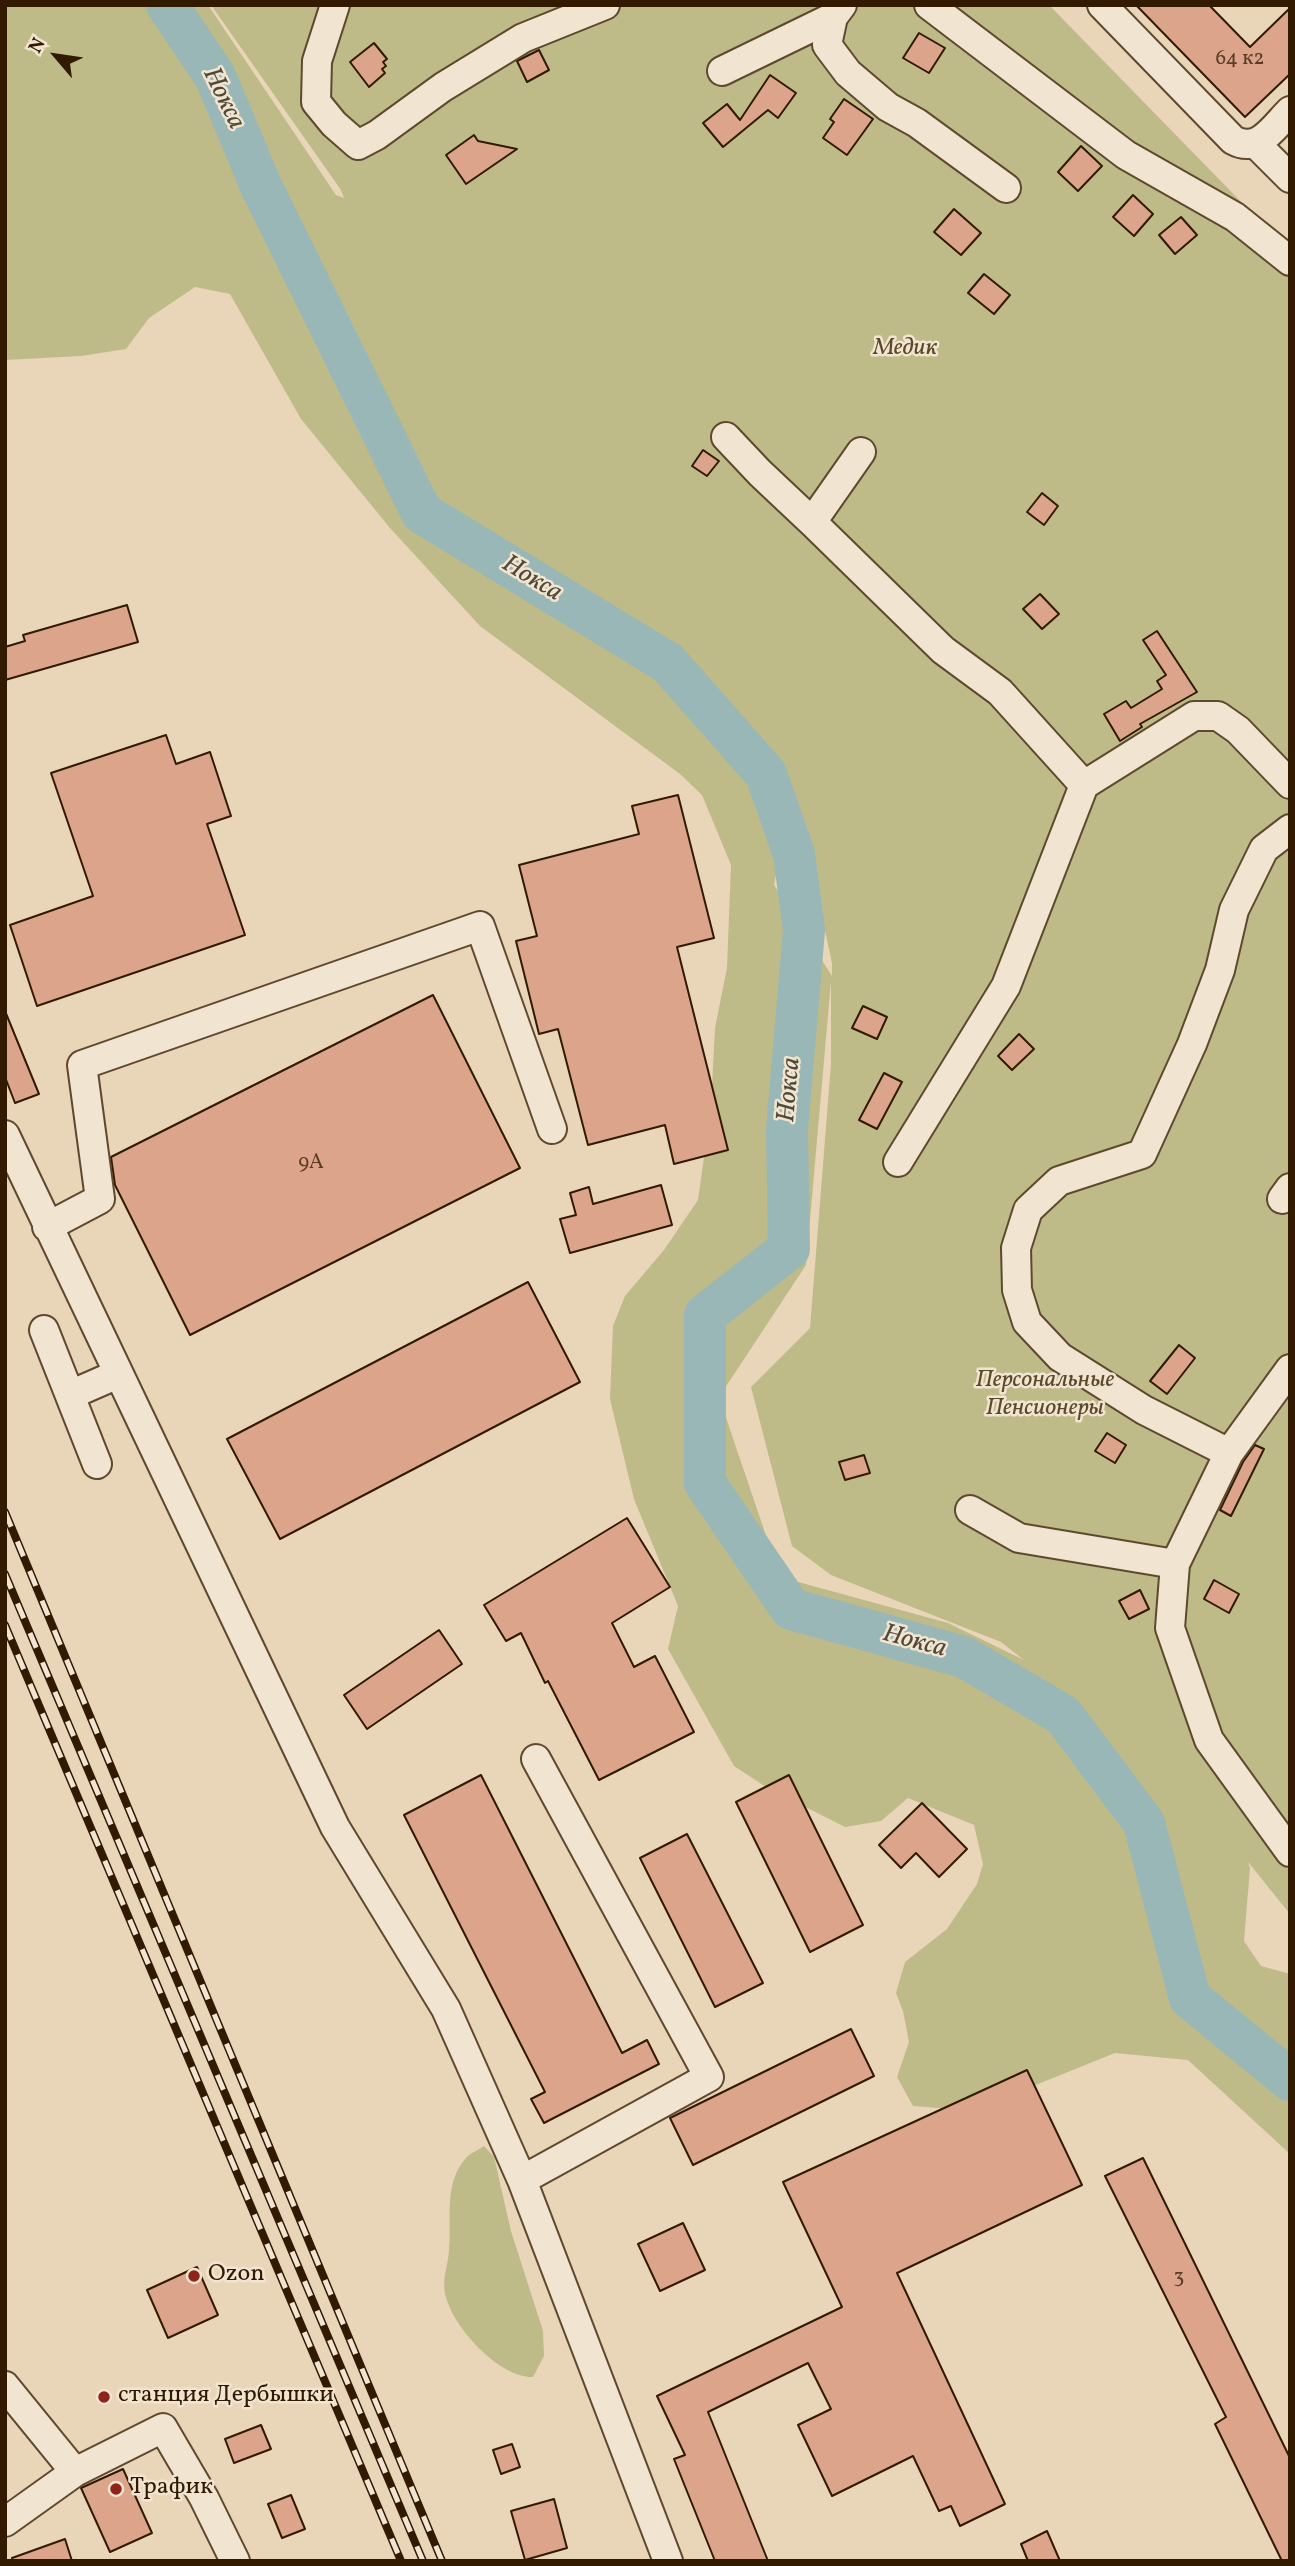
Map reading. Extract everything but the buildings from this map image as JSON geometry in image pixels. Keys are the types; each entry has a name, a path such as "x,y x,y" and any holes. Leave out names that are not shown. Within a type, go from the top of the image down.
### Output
{"street":[{"path":"335,5 317,61 316,102 334,124 358,145 377,135 443,87 523,38 605,5"},
{"path":"929,5 1126,155 1236,217 1290,261"},
{"path":"1102,5 1233,140 1244,145 1256,144 1290,111"},
{"path":"722,71 837,11"},
{"path":"837,11 827,45 848,73 888,107 917,123 1006,188"},
{"path":"1256,144 1290,178"},
{"path":"726,437 943,650 999,692 1084,785"},
{"path":"813,522 860,452"},
{"path":"898,1162 1006,986 1084,785 1194,716 1218,716 1238,730 1290,784"},
{"path":"1229,1454 1144,1410 1060,1357 1027,1322 1017,1290 1016,1248 1028,1210 1059,1181 1142,1154 1192,1044 1220,970 1234,910 1264,849 1290,830"},
{"path":"47,1227 100,1199 82,1065 480,926 552,1129"},
{"path":"5,1135 335,1827 446,2009 522,2180 668,2561"},
{"path":"44,1329 97,1464"},
{"path":"1290,1369 1229,1454 1175,1564 1170,1629 1209,1740 1290,1852"},
{"path":"70,1395 118,1374"},
{"path":"970,1510 1019,1538 1175,1564"},
{"path":"522,2180 709,2077 536,1759"},
{"path":"5,2386 75,2472"},
{"path":"5,2522 75,2472 163,2428 205,2498 235,2561"}],"green space":[{"path":"5,5 208,5 336,195 344,198 211,5 1049,5 1290,252 1290,1914 1248,1862 1250,1868 1244,1941 1261,1966 1290,1974 1290,2154 1188,2060 1115,2053 1001,2099 951,2109 913,2106 897,2077 909,2042 903,2011 896,1993 905,1962 947,1929 977,1884 983,1864 974,1825 908,1798 881,1821 845,1827 766,1787 734,1766 668,1649 678,1606 634,1499 610,1399 613,1326 625,1296 664,1250 698,1200 711,1107 715,1028 727,968 731,865 702,795 680,774 480,626 390,528 301,419 230,294 195,287 149,318 126,349 81,356 5,360","holes":["790,803 805,839 832,963 832,976 774,885","831,981 831,1064 810,1328 751,1387 792,1546 831,1575 1001,1642 1024,1660 948,1623 780,1577 719,1397 806,1265"]},
{"path":"484,2146 494,2157 511,2231 543,2331 544,2356 533,2377 508,2370 482,2351 453,2315 446,2296 444,2283 449,2251 451,2190 466,2158"}],"waterway":[{"name":"Нокса","path":"167,5 215,76 261,186 422,513 668,663 766,774 794,854 804,930 787,1129 789,1249 705,1315 705,1483 791,1609 964,1657 1063,1715 1144,1823 1190,1998 1290,2080"}],"railway":[{"path":"5,1512 442,2561"},
{"path":"5,1574 423,2561"},
{"path":"5,1625 401,2561"}],"place":[{"name":"Ozon","path":"194,2276"},
{"name":"станция Дербышки","path":"104,2397"},
{"name":"Трафик","path":"116,2489"}],"park label":[{"name":"Медик","path":"905,350"},
{"name":"Персональные Пенсионеры","path":"1045,1396"}]}
